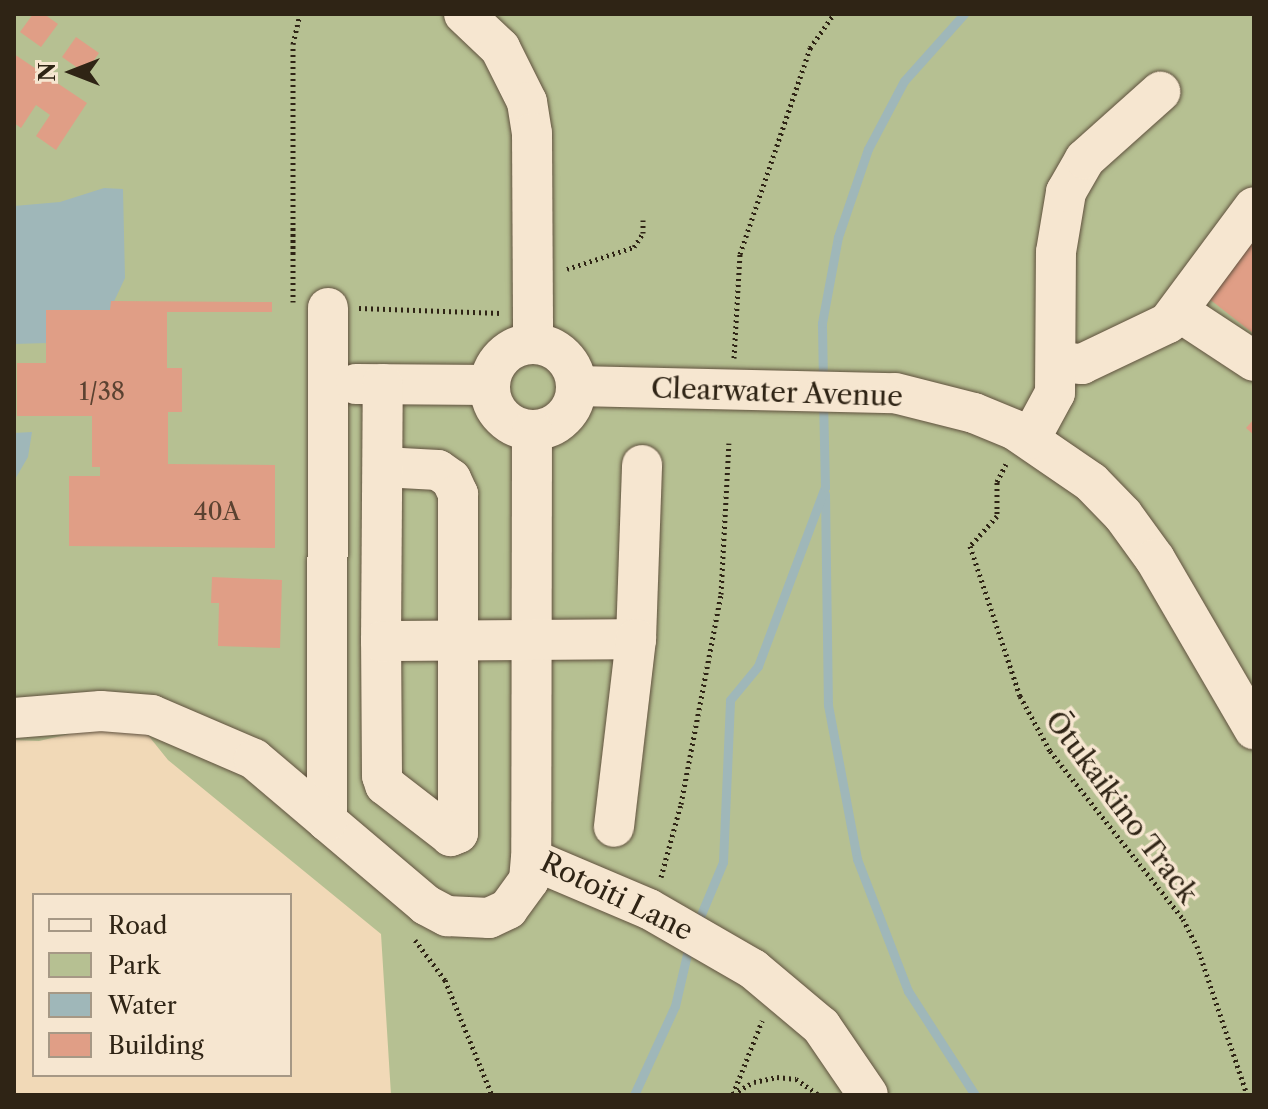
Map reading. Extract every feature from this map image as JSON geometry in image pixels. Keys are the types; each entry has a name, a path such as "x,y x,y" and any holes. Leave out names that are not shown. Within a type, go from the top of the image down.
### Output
{"street":[{"path":"477,18 516,72 532,133 533,316 574,373 576,386 574,400 559,422 532,430 507,421 498,411 490,385 499,361 533,316"},
{"path":"1025,436 1055,393 1058,362 1056,252 1066,192 1085,159 1160,92"},
{"path":"1058,362 1082,364 1155,332 1178,311 1254,207"},
{"path":"327,821 328,308"},
{"path":"1178,311 1254,361"},
{"name":"Clearwater Avenue","path":"576,386 748,378 854,389 933,400 1025,436 1091,482 1123,515 1155,559 1254,729"},
{"path":"328,384 490,385"},
{"path":"383,384 381,641 385,785 451,836 458,833 458,494 451,479 438,470 383,467"},
{"name":"Rotoiti Lane","path":"532,430 529,643 531,859 655,895 773,984 821,1026 868,1095"},
{"path":"614,827 636,639 642,465"},
{"path":"381,641 529,643 636,639"},
{"path":"14,718 101,711 152,715 254,759 426,905 447,916 489,918 508,909 529,880 531,859"}],"path":[{"path":"300,14 293,44 293,306 479,309 533,316 634,247 643,233 643,220"},
{"path":"748,378 740,254 810,48 834,14"},
{"name":"Ōtukaikino Track","path":"1025,436 997,482 997,516 970,546 984,591 1032,723 1162,889 1197,946 1247,1095"},
{"path":"655,895 681,804 721,594 729,443"},
{"path":"410,935 445,980 492,1095"},
{"path":"732,1095 773,984"},
{"path":"732,1095 754,1082 777,1077 796,1079 819,1095"}],"green space":[{"path":"14,14 1254,14 1254,1095 391,1095 381,934 168,760 135,719 39,741 14,740"}],"water":[{"path":"104,188 123,189 125,278 110,310 46,310 48,343 14,344 14,206 60,202"},
{"path":"32,432 28,457 14,481 14,433"}],"building":[{"path":"33,14 44,14 58,24 41,47 20,32"},
{"path":"76,37 99,53 85,73 62,57"},
{"path":"14,54 87,103 56,150 36,136 50,115 36,105 21,128 14,123"},
{"path":"1254,238 1254,334 1208,298"},
{"path":"111,301 272,302 272,312 167,312 167,368 182,368 182,412 168,412 168,464 275,465 275,548 69,546 69,476 100,476 100,467 92,467 92,416 17,416 17,363 46,363 46,310 110,310"},
{"path":"1254,419 1254,435 1246,428"},
{"path":"212,577 282,580 280,648 218,646 219,603 211,603"}],"waterway":[{"path":"823,383 822,323 838,237 868,149 904,81 964,14"},
{"path":"697,924 723,862 730,700 758,666 825,487 823,402"},
{"path":"825,494 828,705 857,859 908,991 975,1095"},
{"path":"634,1095 675,1006 690,941"}]}
